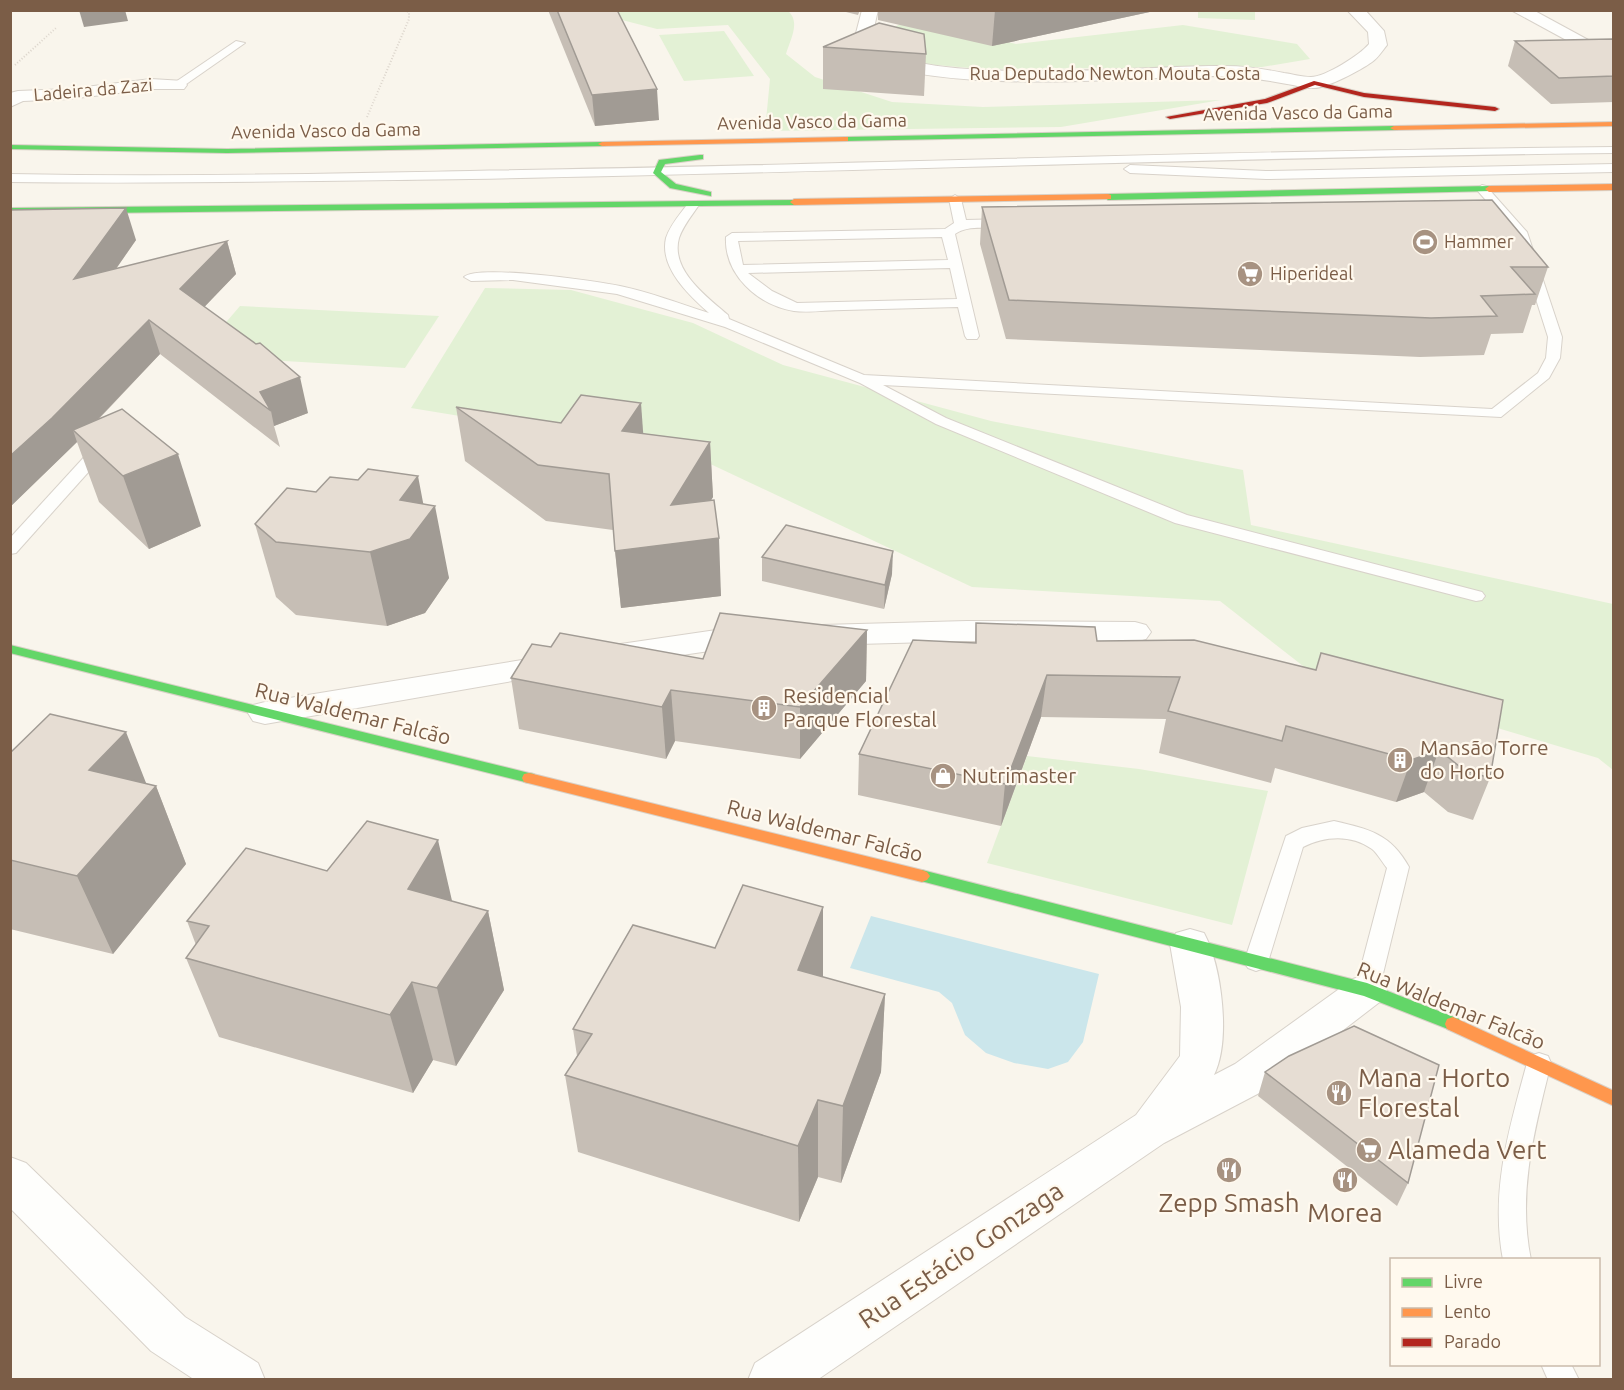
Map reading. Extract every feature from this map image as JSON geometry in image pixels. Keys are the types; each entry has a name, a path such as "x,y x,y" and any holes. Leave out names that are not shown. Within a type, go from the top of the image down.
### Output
{"main road":[{"path":"1042,136 1267,101 1314,83 1364,95 1409,102 1614,123"},
{"name":"Avenida Vasco da Gama","path":"10,147 227,151 1019,137 1614,123"},
{"path":"773,203 676,188 663,181 657,173 662,162 686,158 824,154 1019,137"},
{"path":"10,211 693,205 1614,187"},
{"name":"Rua Waldemar Falcão","path":"10,649 1367,990 1463,1028 1614,1099"}],"street":[{"name":"Rua Deputado Newton Mouta Costa","path":"870,10 869,23 863,34 864,44 870,52 899,66 974,75 1224,71 1255,73 1314,83"},
{"path":"1314,83 1357,64 1368,57 1378,45 1376,32 1355,10"},
{"path":"1519,10 1614,61"},
{"name":"Ladeira da Zazi","path":"10,102 18,96 69,94 151,84 178,85"},
{"path":"265,713 712,641 967,631 1135,632"},
{"name":"Rua Estácio Gonzaga","path":"1149,1130 1199,1064 1204,1031 1200,994 1190,944"},
{"name":"Rua Estácio Gonzaga","path":"772,1380 1149,1130 1250,1077 1367,990"},
{"path":"10,1177 168,1334 240,1380"}],"lane":[{"path":"178,85 240,43"},
{"path":"10,178 185,179 657,173 1117,158 1614,150"},
{"path":"941,165 1103,168 1266,175 1614,168"},
{"path":"862,379 1496,414 1544,375 1553,358 1555,337 1521,232 1482,189"},
{"path":"1389,190 1400,204"},
{"path":"955,199 961,224"},
{"path":"693,205 677,229 672,242 674,258 685,282 699,298 730,324"},
{"path":"964,303 795,307 772,298 753,285 738,269 733,256 732,237 948,233 961,224 1018,223"},
{"path":"948,233 972,336"},
{"path":"738,269 956,264"},
{"path":"471,277 513,276 619,290 730,324 862,379 941,422 1180,519 1476,596"},
{"path":"10,549 113,434"},
{"path":"1256,963 1294,843 1310,834 1334,829 1357,834 1380,844 1398,867 1367,990"},
{"path":"1516,1258 1511,1238 1510,1182 1539,1063"},
{"path":"1556,1366 1564,1380"}],"path":[{"path":"381,82 410,20 406,10"},
{"path":"10,69 56,28"}],"green space":[{"path":"587,11 788,11 794,20 794,26 786,54 815,77 892,102 983,107 1221,100 1061,127 765,131 770,79 728,25 657,29"},
{"path":"1198,11 1255,11 1255,20 1198,18"},
{"path":"905,21 958,30 1016,44 1183,25 1297,44 1310,59 1262,67 981,69 925,64 885,33"},
{"path":"724,31 754,76 684,81 659,35"},
{"path":"485,288 571,290 693,323 783,365 991,421 1243,470 1251,525 1613,604 1613,770 1598,758 1312,673 1220,601 972,587 687,453 411,408"},
{"path":"240,306 439,316 405,368 197,356"},
{"path":"1027,756 1139,769 1268,791 1232,925 987,863"}],"water":[{"path":"871,916 1099,974 1083,1042 1068,1062 1048,1069 1014,1063 986,1053 965,1035 952,1003 939,992 850,968"}],"building":[{"path":"557,10 617,10 657,89 592,95"},
{"path":"879,23 924,34 926,54 823,47"},
{"path":"1612,39 1614,41 1614,76 1559,78 1515,41"},
{"name":"Hiperideal","path":"1492,200 1548,267 1511,267 1535,294 1481,296 1497,316 1431,318 1009,300 982,207"},
{"path":"126,208 74,279 227,241 180,289 256,344 260,343 300,377 260,392 271,411 149,320 52,418 10,456 10,210"},
{"path":"581,395 641,403 622,431 710,442 671,505 714,500 719,538 615,551 609,474 538,465 456,407 561,423"},
{"path":"122,409 178,454 123,476 73,430"},
{"path":"368,469 418,476 400,500 435,506 410,539 370,552 276,542 255,524 287,488 316,492 330,477 358,480"},
{"path":"786,525 893,551 885,585 762,557"},
{"path":"720,613 867,630 800,707 671,690 662,707 511,678 532,644 551,647 560,633 703,659"},
{"path":"976,623 1095,627 1097,641 1194,640 1316,670 1321,653 1503,700 1490,778 1464,770 1439,750 1411,760 1286,726 1282,741 1168,711 1180,677 1047,675 1005,784 859,754 913,640 976,643"},
{"path":"50,714 126,732 89,770 156,786 77,876 10,860 10,753"},
{"path":"367,821 438,840 408,889 488,911 437,988 412,982 390,1015 186,958 209,926 187,921 246,848 327,871"},
{"path":"743,885 823,907 798,970 885,994 843,1106 818,1100 798,1146 565,1075 592,1034 573,1029 633,925 715,948"},
{"name":"Alameda Vert","path":"1354,1026 1439,1065 1408,1183 1265,1072 1289,1056"}],"traffic: fast":[{"path":"845,139 1394,128"},
{"path":"10,147 227,151 602,144"},
{"path":"700,157 662,162 657,173 673,186 708,194"},
{"path":"1108,197 1489,189"},
{"path":"10,211 794,202"},
{"path":"10,649 529,778"},
{"path":"922,876 1367,990 1453,1024"}],"traffic: slow":[{"path":"1394,128 1614,124"},
{"path":"602,144 845,139"},
{"path":"1489,189 1614,187"},
{"path":"794,202 1108,197"},
{"path":"529,778 922,876"},
{"path":"1453,1024 1614,1099"}],"traffic: jam":[{"path":"1170,117 1267,101 1314,83 1364,95 1495,109"}],"place":[{"name":"Hammer","path":"1425,242"},
{"name":"Hiperideal","path":"1250,274"},
{"name":"Residencial Parque Florestal","path":"764,708"},
{"name":"Mansão Torre do Horto","path":"1400,760"},
{"name":"Nutrimaster","path":"943,776"},
{"name":"Mana - Horto Florestal","path":"1339,1093"},
{"name":"Alameda Vert","path":"1369,1150"},
{"name":"Zepp Smash","path":"1229,1170"},
{"name":"Morea","path":"1345,1180"}]}
